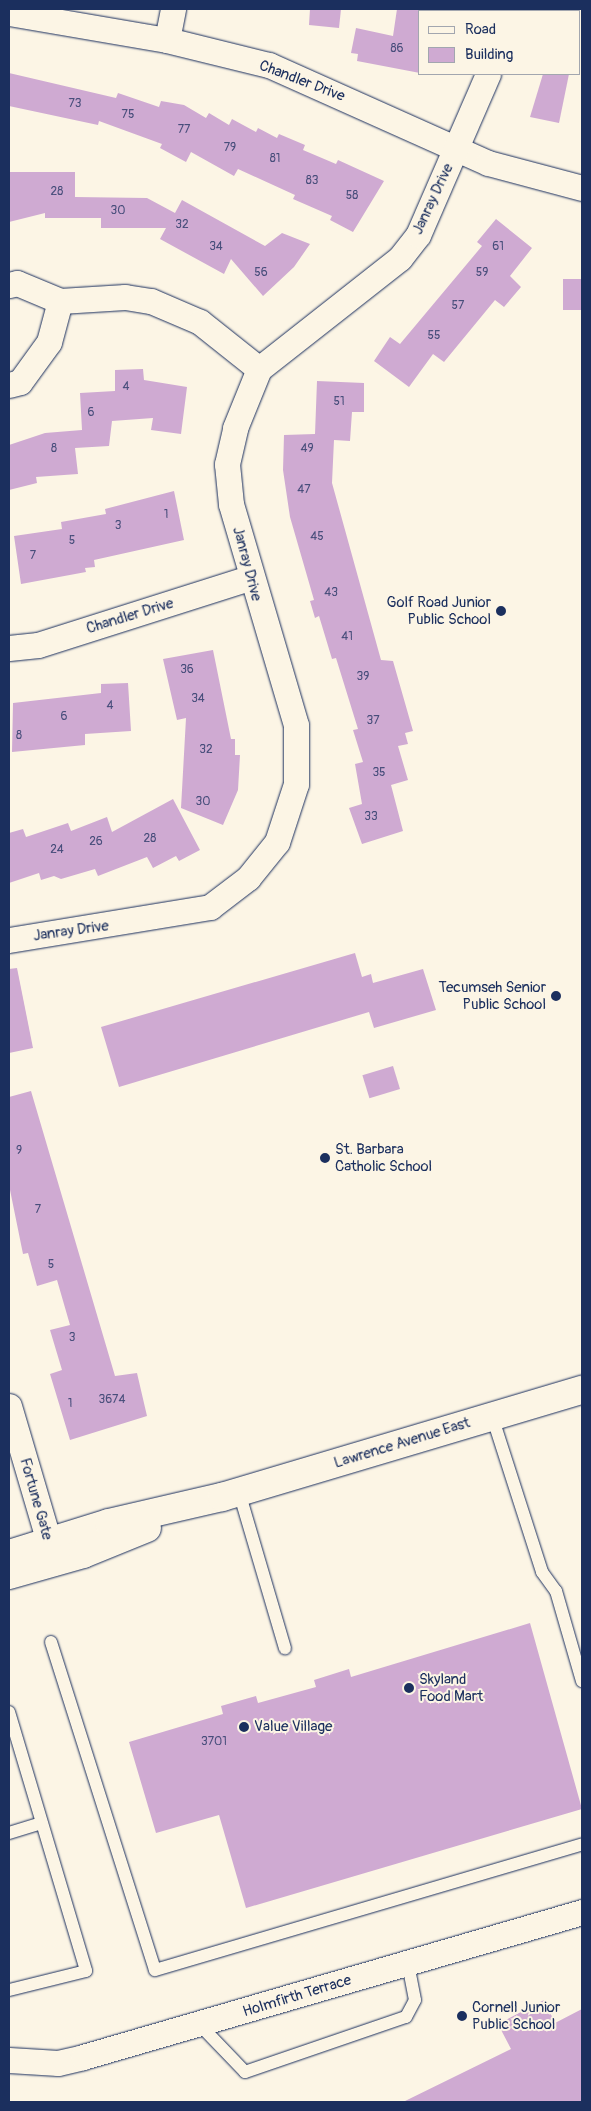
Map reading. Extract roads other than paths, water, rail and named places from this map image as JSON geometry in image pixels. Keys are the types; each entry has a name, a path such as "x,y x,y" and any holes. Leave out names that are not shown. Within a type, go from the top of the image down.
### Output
{"main road":[{"name":"Lawrence Avenue East","path":"9,1575 52,1552 230,1494 582,1390"},
{"name":"Lawrence Avenue East","path":"9,1554 52,1552"}],"street":[{"path":"167,40 173,9"},
{"name":"Chandler Drive","path":"9,13 167,40 269,65 488,163 582,188"},
{"name":"Janray Drive","path":"9,940 210,907 248,878 277,842 296,784 296,725 249,578 231,504 227,464 244,398 259,369 400,258 418,235 488,75"},
{"path":"9,285 17,283 60,301 125,297 151,301 200,322 259,369"},
{"path":"9,385 20,382 48,342 60,301"},
{"name":"Chandler Drive","path":"9,648 38,646 249,578"},
{"name":"Fortune Gate","path":"9,1406 52,1552"},
{"name":"Holmfirth Terrace","path":"9,2060 58,2063 200,2025 582,1912"}],"lane":[{"path":"492,1416 542,1572 556,1591 582,1681"},
{"path":"230,1494 285,1648"},
{"path":"51,1642 155,1970 582,1844"},
{"path":"9,1712 86,1972 9,1990"},
{"path":"9,1832 42,1823"},
{"path":"200,2025 245,2072 406,2017 415,2000 408,1963"}],"place":[{"name":"Golf Road Junior Public School","path":"501,611"},
{"name":"Tecumseh Senior Public School","path":"556,996"},
{"name":"St. Barbara Catholic School","path":"325,1158"},
{"name":"Skyland Food Mart","path":"409,1688"},
{"name":"Value Village","path":"244,1727"},
{"name":"Cornell Junior Public School","path":"462,2016"}]}
